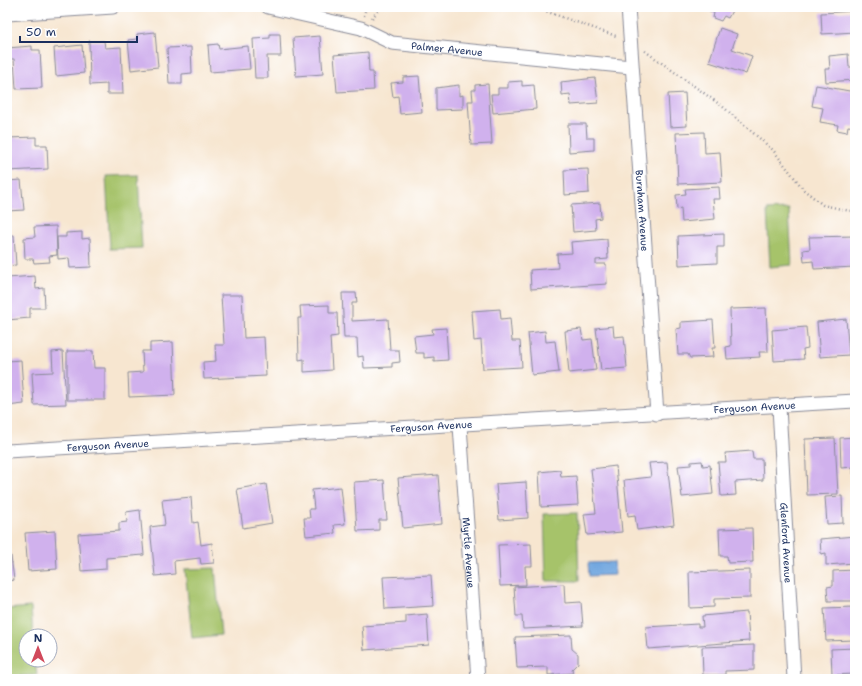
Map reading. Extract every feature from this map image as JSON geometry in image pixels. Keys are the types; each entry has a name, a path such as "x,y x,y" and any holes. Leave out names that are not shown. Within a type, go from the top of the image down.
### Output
{"street":[{"path":"7,14 113,7"},
{"name":"Palmer Avenue","path":"268,7 361,28 392,43 631,67"},
{"name":"Burnham Avenue","path":"628,7 629,40 657,414"},
{"name":"Ferguson Avenue","path":"7,452 779,407 855,401"},
{"name":"Glenford Avenue","path":"779,407 794,679"},
{"name":"Myrtle Avenue","path":"460,426 478,679"}],"path":[{"path":"378,12 380,7"},
{"path":"511,7 545,11 629,40 722,106 773,150 804,190 823,205 855,212"}],"green space":[{"path":"138,175 142,248 110,249 106,176"},
{"path":"789,209 792,265 770,267 767,210"},
{"path":"577,513 579,581 546,581 544,514"},
{"path":"215,568 221,635 192,638 185,569"},
{"path":"31,607 32,628 18,628 18,668 36,668 37,675 7,677 7,609"}],"water":[{"path":"614,562 615,575 589,576 588,563"}],"building":[{"path":"701,7 734,7 728,18 724,16 721,21 713,18 714,13"},
{"path":"855,11 855,32 822,34 821,13"},
{"path":"720,28 737,34 732,49 752,56 746,74 709,62"},
{"path":"155,32 158,67 131,70 128,40 137,39 137,34"},
{"path":"270,34 280,34 281,56 267,56 268,78 255,78 253,39 270,38"},
{"path":"320,36 323,74 296,76 293,38"},
{"path":"89,41 104,41 105,48 121,47 123,94 107,94 107,84 90,85"},
{"path":"218,44 219,49 248,46 250,69 210,72 208,45"},
{"path":"82,45 84,73 56,76 54,48"},
{"path":"32,46 32,50 40,50 42,88 16,89 14,59 7,59 7,48"},
{"path":"191,47 192,73 182,74 182,84 169,84 167,48"},
{"path":"368,52 369,72 373,72 374,90 337,92 334,55"},
{"path":"848,54 849,67 855,67 855,80 826,82 825,69 830,69 829,56"},
{"path":"419,76 422,112 400,114 398,96 393,97 391,83 403,82 403,77"},
{"path":"595,78 598,103 571,105 570,94 562,95 561,82"},
{"path":"522,81 522,86 534,85 536,109 493,113 491,94 498,94 498,88 508,88 508,82"},
{"path":"488,84 492,144 471,145 468,101 473,101 472,90 475,90 475,85"},
{"path":"459,85 459,96 463,95 463,109 436,110 436,88"},
{"path":"816,85 855,92 855,127 848,126 847,132 837,130 838,125 820,122 823,108 812,106"},
{"path":"685,93 687,126 670,127 668,94"},
{"path":"568,124 586,124 587,138 594,138 594,150 569,152"},
{"path":"704,132 705,153 720,152 722,182 678,184 676,133"},
{"path":"36,137 36,145 47,145 48,169 7,171 7,138"},
{"path":"588,169 589,193 565,195 564,170"},
{"path":"21,180 24,210 7,211 7,181"},
{"path":"719,187 720,199 713,199 715,219 682,222 681,208 677,209 676,195 686,194 685,189"},
{"path":"600,203 601,218 595,219 596,230 573,232 571,205"},
{"path":"56,226 57,255 49,256 50,262 34,263 33,259 25,259 24,238 35,237 34,227"},
{"path":"82,232 82,239 90,238 91,267 70,268 69,258 58,259 57,237 66,237 66,233"},
{"path":"724,234 724,247 717,247 717,263 679,265 678,236"},
{"path":"7,235 14,235 16,265 7,266"},
{"path":"855,236 855,267 814,269 813,261 804,262 803,250 810,249 809,237"},
{"path":"607,239 608,259 596,260 596,264 606,264 607,284 531,289 530,270 558,268 557,254 572,253 571,242"},
{"path":"35,276 36,289 44,288 45,308 30,308 30,318 7,320 7,278"},
{"path":"342,293 356,293 357,303 352,303 352,321 388,319 390,350 399,350 400,362 392,363 392,367 364,368 363,356 358,357 357,338 344,338"},
{"path":"221,295 242,295 244,338 264,337 266,376 204,379 203,362 216,361 215,345 224,345"},
{"path":"329,305 329,313 337,313 338,336 330,337 332,370 304,372 304,359 299,360 298,318 301,318 300,306"},
{"path":"766,308 768,352 759,352 760,357 727,359 726,347 731,346 730,309"},
{"path":"500,309 501,319 510,318 512,341 520,341 522,367 483,369 481,340 474,341 472,311"},
{"path":"846,319 849,355 820,357 817,322"},
{"path":"851,319 855,319 855,355 854,355"},
{"path":"713,320 715,348 712,348 713,357 690,358 688,354 678,354 676,329 681,328 681,322"},
{"path":"613,326 614,337 624,336 627,368 601,370 596,328"},
{"path":"806,327 808,348 803,349 804,359 774,361 772,330"},
{"path":"446,328 448,360 434,361 434,357 424,358 424,353 416,353 414,336 433,334 432,329"},
{"path":"581,329 583,340 592,339 596,370 569,373 565,331"},
{"path":"545,331 546,342 555,341 559,372 532,375 528,333"},
{"path":"173,342 175,395 129,397 128,373 143,372 142,351 150,351 150,343"},
{"path":"63,351 66,404 34,405 32,373 53,372 52,352"},
{"path":"67,351 93,351 94,368 105,368 105,400 67,400"},
{"path":"21,360 24,404 7,406 7,361"},
{"path":"855,437 855,474 853,474 853,467 841,468 840,438"},
{"path":"835,438 838,494 807,495 805,439"},
{"path":"752,451 753,459 762,459 763,480 735,482 736,495 721,496 718,462 726,462 725,453"},
{"path":"702,461 703,466 710,465 713,494 682,497 678,466 691,465 691,462"},
{"path":"667,462 674,525 637,530 635,515 628,516 624,480 651,477 649,463"},
{"path":"616,466 622,532 587,535 584,514 596,513 591,469"},
{"path":"560,470 561,477 576,476 578,505 541,507 539,472"},
{"path":"438,475 442,524 403,528 398,478"},
{"path":"384,480 387,520 379,520 379,530 357,531 354,482"},
{"path":"526,482 528,518 499,520 496,484"},
{"path":"266,484 272,523 243,528 237,489"},
{"path":"341,487 345,524 334,525 335,533 306,536 304,518 310,518 309,509 314,509 312,490"},
{"path":"842,496 843,523 827,524 825,497"},
{"path":"191,497 193,523 198,522 201,545 212,543 214,563 201,564 200,558 174,561 175,574 155,576 150,527 165,525 162,500"},
{"path":"140,510 144,555 106,558 106,569 81,571 78,534 119,531 119,523 127,522 126,512"},
{"path":"752,528 753,562 728,563 727,556 720,556 719,529"},
{"path":"55,531 57,569 28,571 25,533"},
{"path":"855,536 855,563 826,565 826,553 821,554 820,539"},
{"path":"531,544 532,566 525,566 526,585 500,586 498,545"},
{"path":"7,556 11,556 14,580 7,581"},
{"path":"750,570 750,598 714,599 714,607 690,608 689,572"},
{"path":"855,570 855,601 828,601 827,587 833,586 833,571"},
{"path":"431,575 433,606 385,609 383,577"},
{"path":"564,584 565,603 581,602 583,626 523,629 522,616 516,616 514,587"},
{"path":"854,607 855,640 826,641 824,608"},
{"path":"747,612 749,641 648,649 646,627 698,624 698,627 703,627 702,616"},
{"path":"427,614 429,645 364,650 362,626 406,623 406,616"},
{"path":"571,635 572,649 578,654 578,663 572,669 573,673 548,675 548,667 517,668 515,637"},
{"path":"754,645 754,670 725,671 725,675 703,675 702,647"},
{"path":"855,648 855,674 832,675 831,649"},
{"path":"737,677 737,679 693,679 693,678"}]}
